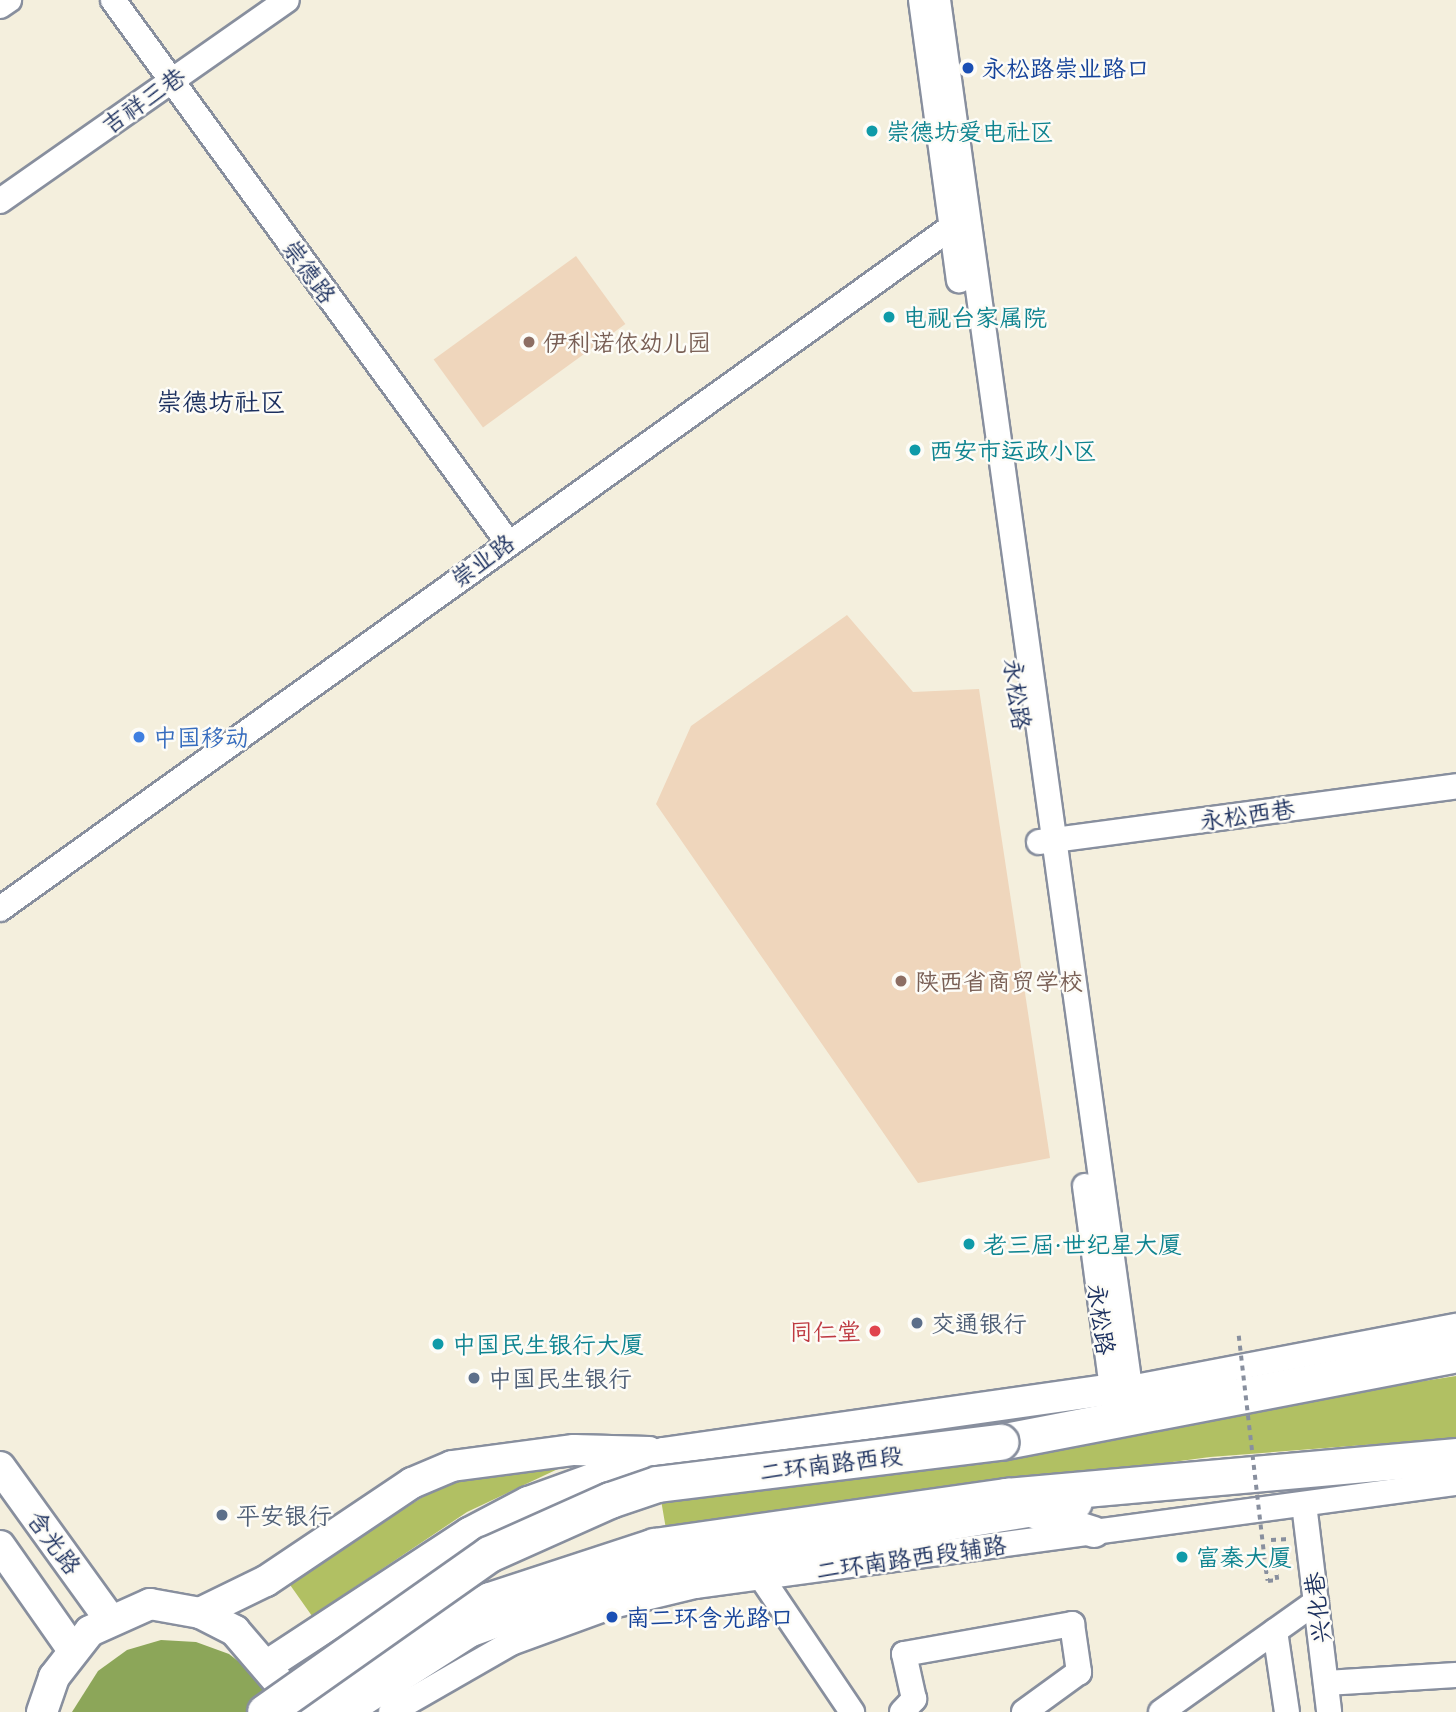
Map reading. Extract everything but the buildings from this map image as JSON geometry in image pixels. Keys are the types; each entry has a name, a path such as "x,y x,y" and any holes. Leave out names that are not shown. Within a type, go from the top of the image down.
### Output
{"highway":[{"name":"二环南路西段","path":"265,1712 489,1554 598,1504 657,1484 1000,1442 1291,1390 1455,1345"},
{"path":"307,1712 425,1633 545,1577 654,1546 1196,1482 1456,1456"}],"main road":[{"path":"269,1664 481,1527 583,1479 663,1453 1121,1388 1291,1390"},
{"path":"200,1613 266,1581 412,1483 452,1466 574,1450 663,1453"},
{"name":"含光路","path":"0,1466 109,1618"},
{"path":"345,1712 469,1632 544,1602 645,1574 1019,1504 1094,1532"},
{"name":"含光路","path":"0,1546 72,1649"},
{"path":"42,1712 72,1649 109,1618 150,1604 200,1613 235,1631 269,1664 292,1712"}],"street":[{"path":"0,6 9,0"},
{"name":"崇德路","path":"113,0 507,541"},
{"name":"吉祥三巷","path":"0,201 170,79 287,0"},
{"name":"永松路","path":"921,0 959,221 1121,1388"},
{"name":"永松路","path":"939,0 959,221"},
{"name":"崇业路","path":"0,909 507,541 959,221"},
{"name":"永松西巷","path":"1046,842 1456,786"},
{"path":"1121,1388 1455,1345"},
{"name":"二环南路西段辅路","path":"391,1712 511,1643 612,1606 761,1577 1456,1483"},
{"name":"兴化巷","path":"1304,1504 1329,1712"},
{"path":"761,1577 852,1712"},
{"path":"1161,1712 1316,1602"},
{"path":"902,1712 915,1699 904,1654 1072,1624 1080,1671 1024,1712"},
{"path":"1275,1631 1287,1712"},
{"path":"1326,1683 1456,1675"}],"path":[{"path":"927,135 986,127"},
{"path":"1239,1336 1266,1569"}],"shaded area":[{"name":"伊利诺依幼儿园","path":"576,256 625,324 483,427 434,359"},
{"name":"陕西省商贸学校","path":"847,615 913,692 979,689 1050,1158 918,1183 656,804 691,726"}],"green space":[{"path":"1456,1376 1456,1438 1210,1457 666,1529 661,1500"},
{"path":"577,1460 467,1512 312,1616 288,1582 437,1488 475,1474"},
{"path":"161,1640 196,1642 229,1654 257,1676 277,1712 72,1712 98,1671 127,1650"}],"place":[{"name":"永松路崇业路口","path":"968,68"},
{"name":"崇德坊爱电社区","path":"872,131"},
{"name":"电视台家属院","path":"889,317"},
{"name":"伊利诺依幼儿园","path":"529,342"},
{"name":"西安市运政小区","path":"915,450"},
{"name":"中国移动","path":"139,737"},
{"name":"陕西省商贸学校","path":"901,981"},
{"name":"老三届·世纪星大厦","path":"969,1244"},
{"name":"交通银行","path":"917,1323"},
{"name":"同仁堂","path":"875,1331"},
{"name":"中国民生银行大厦","path":"438,1344"},
{"name":"中国民生银行","path":"474,1378"},
{"name":"平安银行","path":"222,1515"},
{"name":"富秦大厦","path":"1182,1557"},
{"name":"南二环含光路口","path":"612,1617"}],"district":[{"name":"崇德坊社区","path":"221,401"}]}
